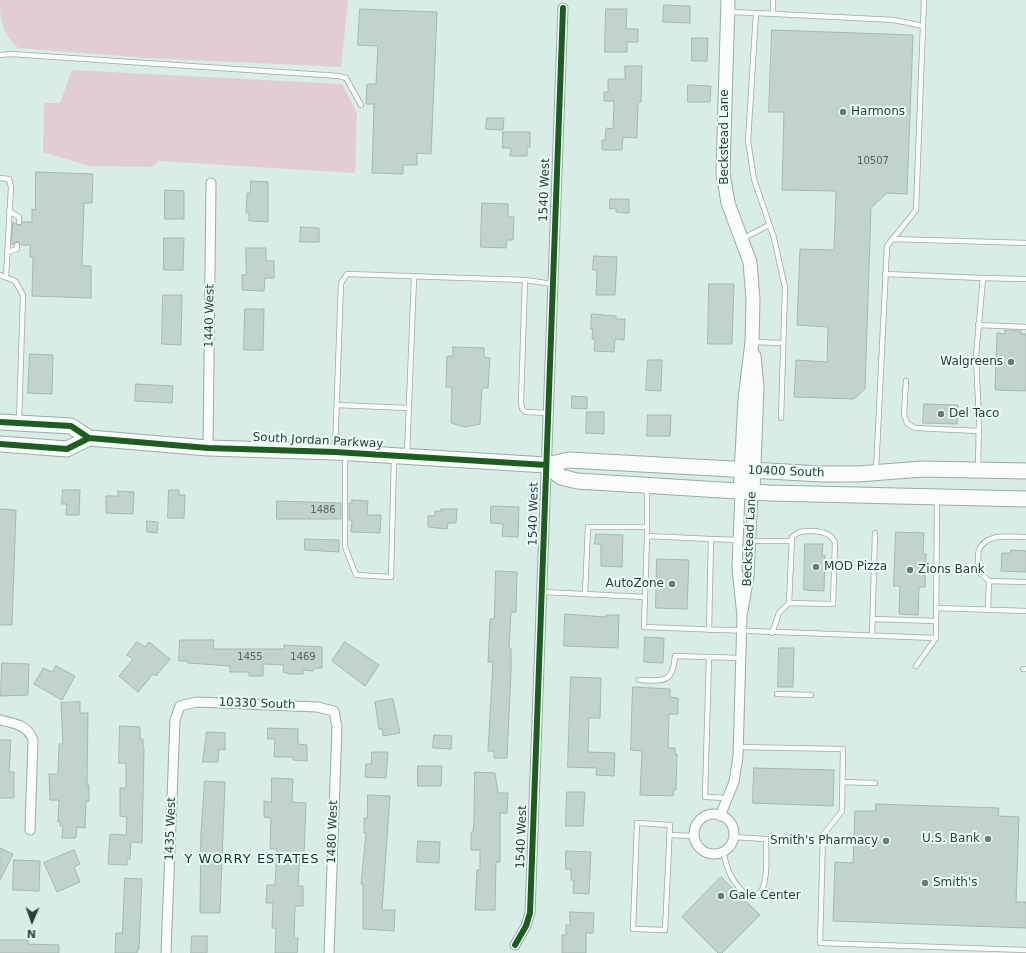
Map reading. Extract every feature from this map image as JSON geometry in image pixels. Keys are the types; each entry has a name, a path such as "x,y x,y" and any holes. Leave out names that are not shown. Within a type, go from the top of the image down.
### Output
{"main road":[{"path":"0,422 71,426 89,438 67,449 0,444"},
{"name":"South Jordan Parkway","path":"89,438 208,448 400,456 546,465"},
{"name":"10400 South","path":"546,465 569,460 747,471 839,474 922,469 1026,471"},
{"name":"10400 South","path":"546,465 560,477 576,481 747,492 937,496 1026,500"}],"street":[{"name":"Beckstead Lane","path":"720,816 728,798 736,771 742,616 749,576 751,540 747,492 747,471 757,387 752,342 753,281 750,262 728,203 723,173 728,6"},
{"name":"1540 West","path":"516,945 526,926 530,913 543,592 547,413 563,8"},
{"name":"1440 West","path":"208,448 211,183"},
{"name":"Beckstead Lane","path":"742,616 738,582 738,540 747,492"},
{"name":"10330 South","path":"180,706 197,702 317,707 334,711"},
{"name":"1435 West","path":"166,953 175,720 180,706"},
{"name":"1480 West","path":"329,953 337,727 334,711"},
{"path":"0,720 22,727 30,732 33,740 30,830"},
{"path":"713,814 720,816 727,819 732,825 733,837 729,847 723,852 716,854 701,849 696,843 694,836 695,828 699,821 713,814"}],"lane":[{"path":"772,14 773,0"},
{"path":"876,472 887,246 916,210 924,0"},
{"path":"728,6 756,13 894,20 923,26"},
{"path":"756,13 748,141 754,179 774,238 785,288 781,418"},
{"path":"0,55 11,54 339,76 346,78 361,105"},
{"path":"0,178 9,179 11,187 6,277"},
{"path":"9,211 19,217 18,222"},
{"path":"742,239 769,225"},
{"path":"892,239 1026,243"},
{"path":"7,252 17,249 17,245"},
{"path":"414,277 408,408 400,456 391,577 356,575 344,547 340,453 336,406 343,279 347,274 525,280 552,284"},
{"path":"885,274 1026,279"},
{"path":"0,275 15,281 23,295 19,423"},
{"path":"978,470 980,430 976,369 978,325 983,278"},
{"path":"525,280 522,409 526,412 547,413"},
{"path":"978,325 1026,327"},
{"path":"752,342 783,343"},
{"path":"906,381 904,414 907,423 915,428 980,430"},
{"path":"336,406 408,408"},
{"path":"647,486 644,627 741,632 936,638"},
{"path":"916,666 936,638 937,496"},
{"path":"585,594 588,527 646,527"},
{"path":"772,633 779,614 789,603 791,541 795,534 803,531 825,532 833,538 835,543 833,604 789,603"},
{"path":"872,636 875,533"},
{"path":"647,536 738,540"},
{"path":"1026,537 996,537 986,541 979,550 979,572 989,581 1026,582"},
{"path":"710,630 711,539"},
{"path":"751,540 791,541"},
{"path":"988,609 989,581"},
{"path":"543,592 645,597"},
{"path":"936,608 1026,611"},
{"path":"872,619 936,621"},
{"path":"639,680 660,681 667,679 672,674 675,656 740,658"},
{"path":"709,657 705,798 728,798"},
{"path":"777,694 811,695"},
{"path":"738,747 843,749 842,811 823,835 820,943 1026,950"},
{"path":"842,782 875,784"},
{"path":"637,823 670,825 669,836 665,930 633,929 637,823"},
{"path":"669,836 694,836"},
{"path":"723,852 728,874 734,882 748,897 754,897 760,894 764,886 766,839 733,837"}],"shaded area":[{"path":"0,0 348,0 341,67 148,58 18,48 5,32 1,21"},
{"path":"72,70 342,84 357,113 355,173 158,161 152,167 89,166 43,152 44,103 60,103"}],"building":[{"path":"664,5 690,6 690,23 663,22"},
{"path":"360,9 437,12 431,154 417,153 417,165 403,165 403,174 372,173 374,104 366,104 367,84 376,84 378,46 358,45"},
{"path":"606,9 627,9 626,29 638,29 638,42 627,42 627,52 605,52"},
{"name":"Harmons","path":"772,30 913,35 907,194 887,193 871,208 865,389 854,399 794,397 796,360 827,362 828,327 797,325 800,249 834,250 836,191 782,190 784,112 769,112"},
{"path":"692,38 708,38 707,61 692,61"},
{"path":"625,66 642,66 641,102 638,102 637,138 623,137 622,150 602,150 602,140 605,140 606,128 613,129 614,101 604,101 604,92 608,92 608,79 625,79"},
{"path":"688,85 711,86 710,102 688,102"},
{"path":"487,118 504,118 503,130 486,129"},
{"path":"503,132 530,132 530,147 527,147 527,156 510,156 511,148 503,148"},
{"path":"36,172 93,174 92,203 84,203 82,266 91,266 91,298 32,296 33,258 30,257 30,245 21,245 17,241 12,245 12,230 13,222 19,226 23,222 32,222 32,209 35,210"},
{"path":"251,181 268,182 268,222 249,221 249,213 246,213 247,193 250,193"},
{"path":"165,190 184,191 184,219 165,219"},
{"path":"610,199 629,199 629,213 616,212 616,208 610,209"},
{"path":"482,203 508,204 508,217 514,217 513,240 507,240 506,248 481,247"},
{"path":"301,227 319,228 319,242 300,242"},
{"path":"164,238 184,238 183,270 164,270"},
{"path":"246,248 266,248 266,261 274,261 274,278 265,278 264,291 242,290 242,275 246,275"},
{"path":"594,256 617,257 615,295 596,295 597,270 593,270"},
{"path":"709,284 734,284 732,344 708,344"},
{"path":"163,295 182,295 181,345 162,344"},
{"path":"245,309 264,309 263,350 244,350"},
{"path":"592,314 616,316 616,319 625,319 624,340 615,339 614,352 594,351 595,340 592,339 593,329 591,329"},
{"name":"Walgreens","path":"1005,330 1021,331 1021,334 1026,334 1026,391 995,390 997,333 1005,334"},
{"path":"453,347 484,348 484,357 490,358 488,388 482,388 480,424 465,427 451,423 452,387 446,387 447,356 453,356"},
{"path":"30,354 53,355 52,394 28,393"},
{"path":"648,360 662,360 661,391 646,390"},
{"path":"136,384 173,386 172,403 135,401"},
{"path":"572,396 587,397 587,409 572,408"},
{"name":"Del Taco","path":"924,404 958,405 957,424 923,423"},
{"path":"587,412 604,412 604,434 586,433"},
{"path":"648,415 671,415 670,436 647,436"},
{"path":"63,490 80,490 79,515 66,515 67,504 62,504"},
{"path":"169,490 179,490 179,495 185,495 184,518 168,518"},
{"path":"118,491 134,492 133,514 106,513 106,496 118,496"},
{"path":"352,500 368,501 367,515 381,515 380,533 351,532 352,520 349,520 349,503 352,503"},
{"path":"277,501 341,503 341,519 277,519"},
{"path":"491,506 519,507 518,537 502,536 503,524 491,523"},
{"path":"0,509 16,510 12,625 0,625"},
{"path":"441,509 457,509 456,523 448,523 447,529 428,527 428,516 435,516 435,511 441,511"},
{"path":"147,521 158,522 157,533 147,532"},
{"name":"Zions Bank","path":"896,532 924,533 923,554 926,554 925,587 919,587 918,615 899,614 900,586 894,586"},
{"path":"596,534 623,535 622,567 601,566 601,544 595,544"},
{"path":"305,539 339,540 339,552 305,550"},
{"name":"MOD Pizza","path":"805,544 823,544 822,555 825,555 824,591 804,590"},
{"path":"1011,550 1026,551 1026,572 1001,571 1002,553 1010,553"},
{"name":"AutoZone","path":"657,559 689,560 687,609 656,608"},
{"path":"496,571 517,572 516,612 511,612 509,648 511,648 511,672 507,758 494,758 494,751 488,751 493,662 488,662 490,619 494,619"},
{"path":"565,614 606,617 606,615 619,615 618,648 564,646"},
{"path":"645,637 664,638 663,663 644,662"},
{"path":"180,640 214,640 213,649 284,649 284,645 322,647 322,668 314,668 313,671 303,670 303,674 290,674 283,672 284,665 263,664 263,676 249,676 249,672 230,672 230,666 179,661"},
{"path":"137,642 145,647 149,642 170,659 156,676 153,674 138,692 119,676 133,659 127,655"},
{"path":"345,642 379,665 365,686 332,661"},
{"path":"779,648 794,648 793,687 778,687"},
{"path":"2,663 29,664 28,695 1,696"},
{"path":"56,666 75,676 62,700 34,684 43,668 52,672"},
{"path":"571,677 601,678 600,718 589,718 588,752 615,753 614,776 596,775 597,768 568,767"},
{"path":"633,687 670,689 670,697 678,698 678,714 669,714 668,748 675,748 675,754 677,754 676,790 674,790 673,796 640,795 642,751 631,750"},
{"path":"393,699 400,733 383,736 382,729 379,729 375,702"},
{"path":"80,702 80,713 88,713 87,785 89,785 89,801 86,801 85,828 77,827 76,838 62,838 63,826 60,826 60,822 58,822 59,800 50,800 49,774 58,774 59,744 63,744 61,703"},
{"path":"120,726 140,727 140,739 143,739 144,748 142,843 131,842 130,859 127,859 127,865 108,864 110,834 126,835 127,817 120,816 120,788 126,788 126,763 119,763"},
{"path":"268,728 298,729 298,744 307,745 307,761 293,760 293,757 274,757 275,739 268,739"},
{"path":"207,732 225,733 225,750 219,749 218,762 203,762"},
{"path":"434,735 452,736 451,749 433,748"},
{"path":"0,740 11,740 9,772 14,772 14,798 0,798"},
{"path":"372,752 388,752 386,778 365,777 366,764 371,764"},
{"path":"418,766 442,766 441,786 418,786"},
{"path":"754,768 834,770 833,806 753,803"},
{"path":"475,772 495,773 498,793 508,793 507,813 500,813 500,862 496,862 495,910 475,910 477,870 480,870 480,850 471,850 471,832 473,832 474,821"},
{"path":"272,778 293,779 292,802 306,803 304,854 300,853 298,886 303,886 303,906 295,906 294,938 298,938 297,953 275,953 276,928 272,928 273,903 266,903 267,885 275,885 277,849 270,849 271,818 264,817 264,801 271,802"},
{"path":"205,781 225,782 220,913 200,913 201,833"},
{"path":"567,792 585,792 583,826 566,826"},
{"path":"368,795 390,796 382,910 395,910 394,931 363,929 363,884 361,884 366,833 364,833 364,818 367,818"},
{"name":"Smith's","path":"876,804 999,808 998,816 1019,817 1016,902 1026,902 1026,928 833,921 835,862 853,863 855,811 875,811"},
{"path":"418,841 440,842 439,863 417,862"},
{"path":"0,848 13,854 0,880"},
{"path":"74,850 80,864 74,867 80,882 57,892 44,863"},
{"path":"566,851 591,852 589,894 573,893 574,880 571,880 571,869 566,869"},
{"path":"14,860 40,861 39,891 13,890"},
{"name":"Gale Center","path":"721,877 760,915 722,953 718,953 682,917"},
{"path":"125,878 142,879 139,949 137,953 115,953 116,933 122,933"},
{"path":"570,912 594,913 593,933 586,933 586,953 562,953 562,935 566,935 566,925 570,925"},
{"path":"192,936 207,936 207,953 191,953"},
{"path":"0,940 28,940 28,944 59,945 59,953 0,953"}],"cycle path":[{"path":"515,945 526,926 530,913 563,8"},
{"path":"0,422 71,426 89,438 208,448 335,452 546,465"},
{"path":"0,444 67,449 89,438"}],"place":[{"name":"Harmons","path":"843,112"},
{"name":"Walgreens","path":"1011,362"},
{"name":"Del Taco","path":"941,414"},
{"name":"MOD Pizza","path":"816,567"},
{"name":"Zions Bank","path":"910,570"},
{"name":"AutoZone","path":"672,584"},
{"name":"U.S. Bank","path":"988,839"},
{"name":"Smith's Pharmacy","path":"886,841"},
{"name":"Smith's","path":"925,883"},
{"name":"Gale Center","path":"721,896"}],"district":[{"name":"Y WORRY ESTATES","path":"252,860"}]}
